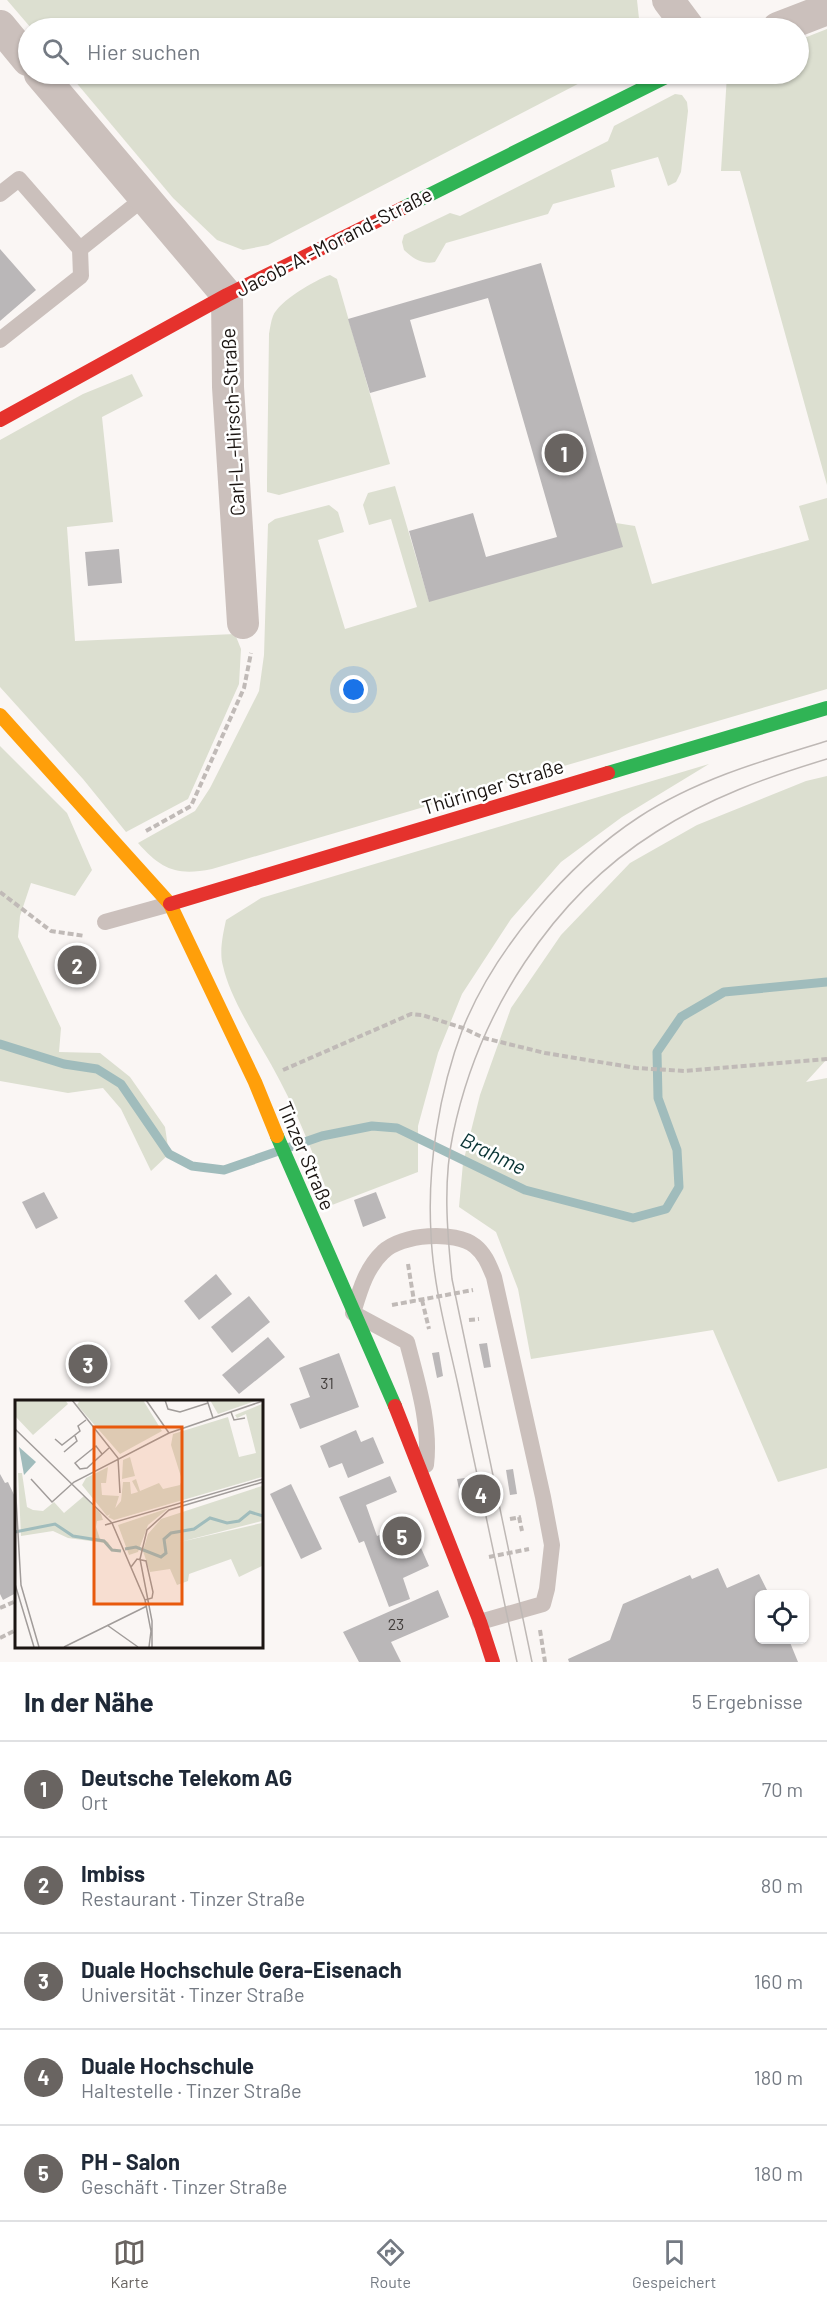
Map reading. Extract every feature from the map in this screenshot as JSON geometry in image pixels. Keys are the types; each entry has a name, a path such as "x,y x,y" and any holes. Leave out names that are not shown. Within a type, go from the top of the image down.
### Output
{"street":[{"path":"668,0 682,18"},
{"path":"803,18 827,9"},
{"path":"0,26 18,48"},
{"path":"48,84 227,295"},
{"name":"Jacob-A.-Morand-Straße","path":"0,420 227,295 652,84"},
{"name":"Carl-L.-Hirsch-Straße","path":"227,295 228,387 243,623"},
{"name":"Thüringer Straße","path":"170,904 827,708"},
{"name":"Tinzer Straße","path":"0,715 170,904 255,1082 352,1313 392,1400 480,1622 493,1662"}],"lane":[{"path":"0,194 19,178 80,249 81,276 0,340"},
{"path":"80,249 144,198"},
{"path":"105,922 170,904"},
{"path":"424,1482 428,1448 426,1426 407,1342 352,1313 364,1276 384,1251 404,1240 447,1236 474,1244 487,1260 496,1286 552,1545 543,1604 480,1622"}],"path":[{"path":"117,847 191,806 244,688 252,655 243,623"},
{"path":"0,892 51,931 94,936 105,922"},
{"path":"255,1082 411,1014 463,1028 484,1038 545,1053 636,1068 685,1071 827,1059"},
{"path":"404,1240 414,1301"},
{"path":"352,1313 496,1286"},
{"path":"422,1300 429,1329"},
{"path":"510,1519 528,1515"},
{"path":"456,1563 552,1545"},
{"path":"0,1608 15,1601"},
{"path":"543,1604 540,1635 545,1662"},
{"path":"0,1638 15,1630"}],"shaded area":[{"path":"7,0 637,0 639,18 22,18"},
{"path":"827,29 827,485 740,171 721,171 726,84 809,84 809,36"},
{"path":"77,84 578,84 268,245 243,250 217,240 173,198"},
{"path":"675,94 682,95 687,102 688,111 681,172 676,182 668,186 658,157 611,170 615,187 553,204 548,214 446,243 435,262 426,263 418,260 404,250 402,242 404,235 450,213 460,216 608,141 614,126"},
{"path":"330,275 337,279 390,464 279,495 267,492 269,334 273,316 290,298 307,286"},
{"path":"132,374 143,396 102,417 113,522 67,527 75,641 235,634 241,649 239,684 188,799 126,832 83,779 0,687 0,440 83,394"},
{"path":"395,486 429,601 616,523 635,526 652,584 809,540 799,506 827,498 827,689 212,869 189,872 163,865 138,843 195,811 210,788 259,691 264,655 268,524 275,519 329,505 338,512 344,532 318,540 345,629 417,607 391,519 369,525 363,505 368,493"},
{"path":"0,746 67,813 92,870 75,896 31,883 20,916 18,937 61,1028 59,1052 100,1053 130,1077 165,1127 169,1154 151,1171 121,1109 103,1088 68,1093 0,1081"},
{"path":"709,764 622,817 561,862 511,919 462,994 438,1053 418,1126 418,1172 332,1205 295,1111 240,1010 227,980 221,955 226,920 261,898"},
{"path":"827,776 827,1059 806,1082 827,1078 827,1468 778,1482 713,1330 531,1359 518,1289 496,1232 459,1207 463,1163 480,1095 511,1008 561,935 630,863 697,825 806,781"}],"building":[{"path":"0,249 36,290 0,321"},
{"path":"541,263 623,547 429,602 409,531 473,513 486,557 557,537 488,298 410,320 426,377 370,393 348,319"},
{"path":"119,549 122,583 88,586 85,552"},
{"path":"92,958 93,970 62,973 60,961"},
{"path":"44,1192 58,1218 36,1229 22,1202"},
{"path":"376,1192 386,1218 363,1227 354,1200"},
{"path":"216,1274 232,1294 199,1320 184,1301"},
{"path":"249,1296 270,1322 232,1353 211,1327"},
{"path":"268,1337 285,1357 239,1394 222,1375"},
{"path":"487,1343 491,1367 484,1368 479,1344"},
{"path":"439,1352 443,1376 437,1378 432,1353"},
{"path":"339,1353 359,1407 300,1429 290,1404 310,1397 299,1368"},
{"path":"356,1430 361,1442 373,1437 384,1463 348,1478 342,1463 329,1468 320,1446"},
{"path":"513,1469 517,1494 510,1495 506,1470"},
{"path":"0,1474 5,1483 8,1482 15,1497 15,1594 3,1600 0,1594"},
{"path":"390,1476 397,1492 366,1505 377,1536 410,1523 429,1566 403,1578 410,1599 389,1607 364,1541 359,1543 339,1497"},
{"path":"465,1478 469,1503 462,1504 457,1479"},
{"path":"291,1484 322,1549 301,1559 270,1494"},
{"path":"718,1568 727,1588 759,1574 767,1590 755,1590 755,1644 791,1644 798,1662 569,1662 568,1659 610,1640 623,1604 690,1575 692,1579"},
{"path":"438,1590 449,1617 391,1642 401,1662 359,1662 343,1632"}],"waterway":[{"name":"Brahme","path":"0,1044 64,1064 97,1069 121,1084 169,1154 192,1166 224,1170 322,1136 372,1126 397,1128 525,1190 633,1218 666,1209 679,1187 677,1150 658,1098 657,1052 681,1017 724,992 827,982"}],"tram line":[{"path":"517,1662 441,1310 432,1253 430,1208 436,1129 447,1077 463,1028 494,968 514,939 560,884 612,836 639,817 683,792 754,764 827,741"},
{"path":"532,1662 452,1279 447,1224 448,1170 453,1134 465,1089 480,1045 524,963 552,925 584,890 618,859 656,832 697,809 739,789 827,759"}],"traffic: fast":[{"path":"403,208 652,84"},
{"path":"608,773 827,708"},
{"path":"277,1136 395,1406"}],"traffic: slow":[{"path":"0,715 170,904 255,1082 277,1136"}],"traffic: jam":[{"path":"0,420 227,295 403,208"},
{"path":"170,904 608,773"},
{"path":"395,1406 480,1622 493,1662"}],"place":[{"name":"Deutsche Telekom AG","path":"564,453"},
{"name":"Imbiss","path":"77,965"},
{"name":"Duale Hochschule Gera-Eisenach","path":"88,1364"},
{"name":"Duale Hochschule","path":"481,1494"},
{"name":"PH - Salon","path":"402,1536"}]}
